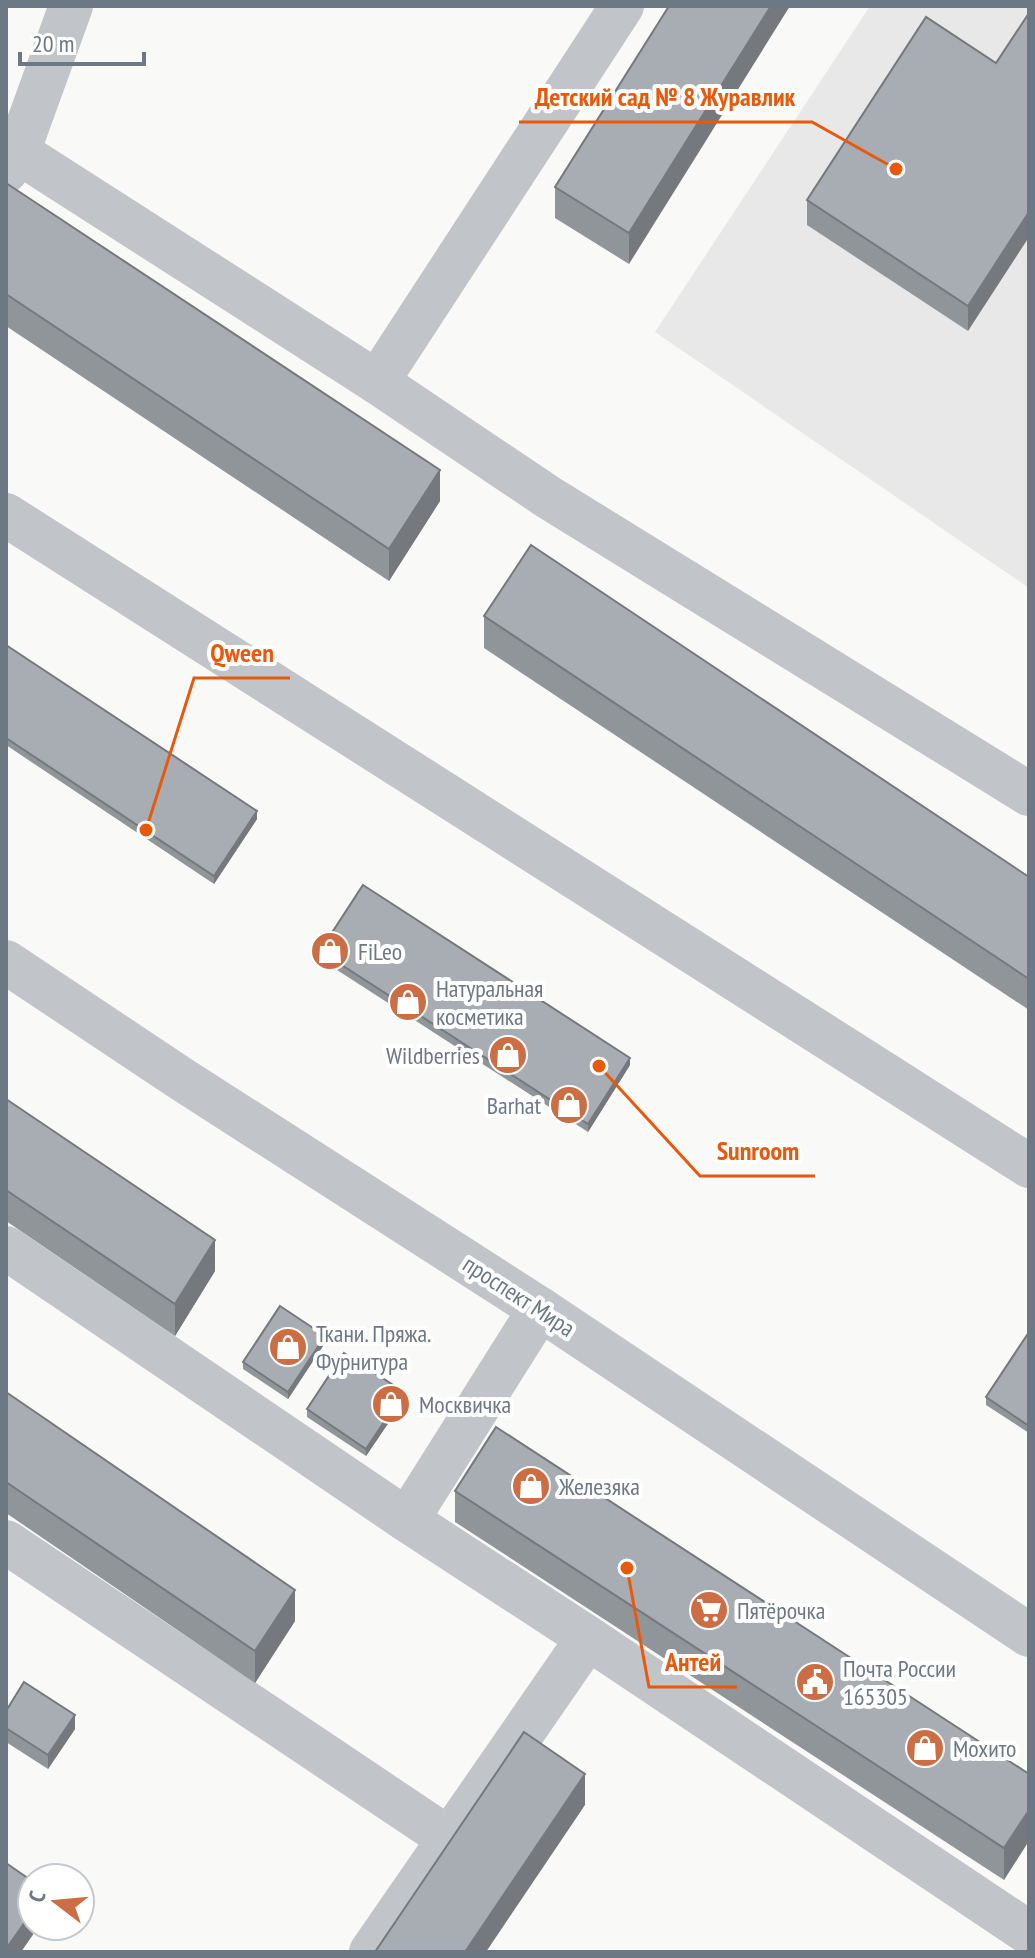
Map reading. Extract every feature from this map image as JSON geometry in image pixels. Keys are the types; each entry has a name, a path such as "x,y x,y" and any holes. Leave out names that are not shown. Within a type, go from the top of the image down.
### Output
{"street":[{"path":"71,6 12,161 377,382 548,497 1029,794"},
{"path":"377,382 622,6"},
{"path":"6,515 1029,1166"},
{"name":"проспект Мира","path":"6,962 180,1078 540,1309 1029,1635"},
{"path":"6,1248 407,1520 1029,1933"},
{"path":"407,1520 540,1309"},
{"path":"6,1542 448,1838"},
{"path":"371,1952 588,1638"}],"shaded area":[{"path":"870,6 1029,6 1029,588 655,332"}],"building":[{"path":"669,6 771,6 629,233 555,187"},
{"path":"1029,13 1029,212 968,306 807,200 926,17 996,63"},
{"path":"6,183 440,470 389,549 6,294"},
{"path":"531,545 1029,877 1029,979 484,616"},
{"path":"6,645 257,811 214,876 6,738"},
{"path":"363,885 630,1058 588,1124 320,951"},
{"path":"6,1099 215,1240 175,1304 6,1190"},
{"path":"280,1306 325,1336 288,1392 243,1362"},
{"path":"1027,1335 1029,1337 1029,1426 986,1397"},
{"path":"344,1353 404,1392 366,1449 307,1409"},
{"path":"6,1392 295,1590 255,1651 6,1482"},
{"path":"496,1427 1029,1774 1029,1810 1004,1848 455,1491"},
{"path":"24,1682 75,1715 48,1755 6,1728 6,1711"},
{"path":"524,1732 585,1774 465,1952 375,1952"},
{"path":"6,1863 16,1870 16,1935 6,1949"}],"place":[{"name":"Детский сад № 8 Журавлик","path":"896,169"},
{"name":"Qween","path":"146,830"},
{"name":"FiLeo","path":"330,951"},
{"name":"Натуральная косметика","path":"408,1002"},
{"name":"Wildberries","path":"508,1055"},
{"name":"Sunroom","path":"599,1066"},
{"name":"Barhat","path":"569,1105"},
{"name":"Ткани. Пряжа. Фурнитура","path":"288,1347"},
{"name":"Москвичка","path":"391,1404"},
{"name":"Железяка","path":"531,1486"},
{"name":"Антей","path":"627,1568"},
{"name":"Пятёрочка","path":"709,1610"},
{"name":"Почта России 165305","path":"815,1682"},
{"name":"Мохито","path":"925,1748"}]}
